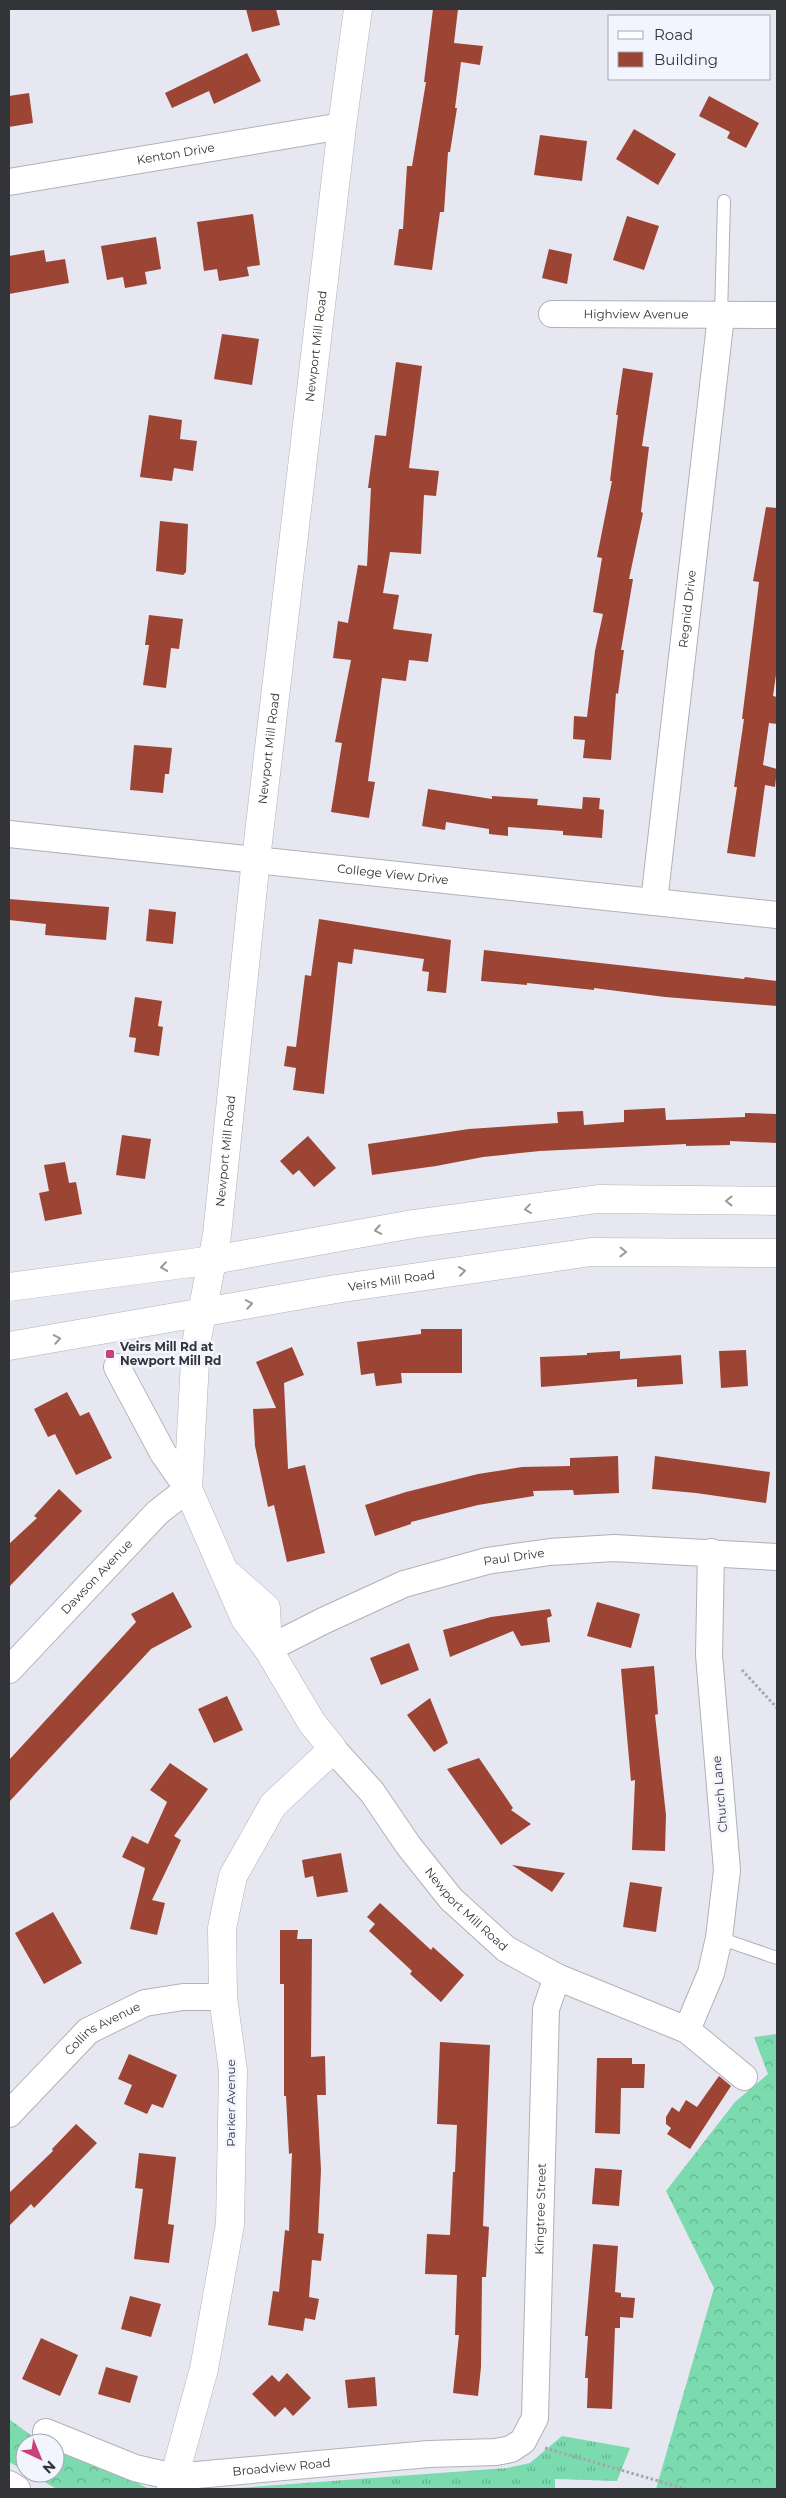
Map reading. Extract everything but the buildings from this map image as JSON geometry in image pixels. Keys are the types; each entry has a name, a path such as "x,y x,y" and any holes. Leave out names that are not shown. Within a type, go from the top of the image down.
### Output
{"street":[{"name":"Newport Mill Road","path":"188,1489 196,1344 213,1260 256,859 342,126 358,9"},
{"name":"Kenton Drive","path":"9,182 342,126"},
{"name":"Highview Avenue","path":"552,314 777,315"},
{"name":"Regnid Drive","path":"654,902 721,316"},
{"name":"College View Drive","path":"9,834 777,915"},
{"path":"9,1287 213,1260 413,1224 598,1199 777,1201"},
{"name":"Veirs Mill Road","path":"9,1346 336,1289 591,1252 777,1253"},
{"name":"Newport Mill Road","path":"117,1367 163,1453 188,1489 245,1619 268,1649 312,1723 372,1792 408,1845 451,1899 506,1949 557,1976 687,2030 744,2077"},
{"name":"Dawson Avenue","path":"9,1670 158,1512 188,1489"},
{"name":"Paul Drive","path":"268,1649 323,1621 404,1584 487,1562 550,1552 614,1548 777,1557"},
{"name":"Church Lane","path":"687,2030 711,1973 719,1938 727,1870 709,1655 711,1552"},
{"name":"Parker Avenue","path":"172,2483 204,2368 230,2224 233,2071 223,1997 222,1928 234,1876 274,1804 333,1749"},
{"name":"Kingtree Street","path":"523,2441 534,2418 546,2009 557,1976"},
{"name":"Collins Avenue","path":"9,2114 88,2031 145,2003 183,1996 223,1997"},
{"name":"Broadview Road","path":"46,2432 172,2483 429,2454 496,2452 511,2449 523,2441"},
{"path":"9,2484 18,2489"}],"lane":[{"path":"721,316 724,201"},
{"path":"719,1938 777,1958"}],"path":[{"path":"742,1670 777,1708"},
{"path":"523,2441 686,2489"}],"green space":[{"path":"777,2034 777,2489 656,2489 714,2288 666,2191 735,2102 768,2074 754,2037"},
{"path":"9,2419 28,2433 15,2433 15,2465 9,2462"},
{"path":"562,2436 630,2448 617,2481 555,2479 555,2489 224,2489 507,2468 530,2463"},
{"path":"65,2452 130,2479 149,2489 57,2489 46,2483 65,2483"}],"place":[{"name":"Veirs Mill Rd at Newport Mill Rd","path":"110,1354"}]}
